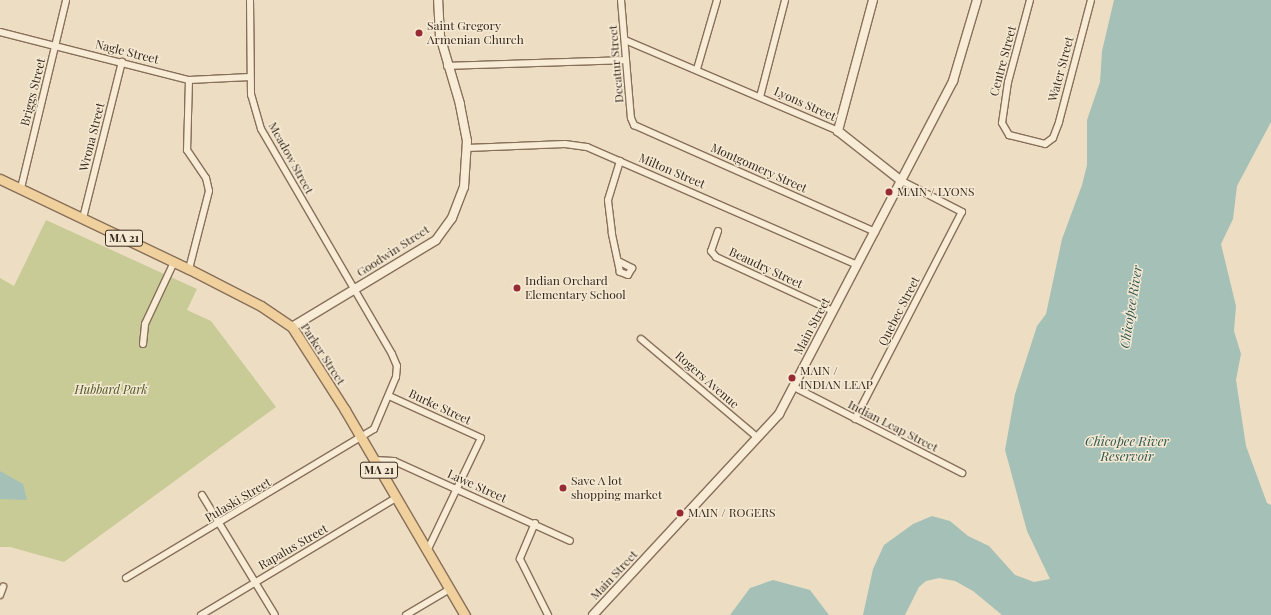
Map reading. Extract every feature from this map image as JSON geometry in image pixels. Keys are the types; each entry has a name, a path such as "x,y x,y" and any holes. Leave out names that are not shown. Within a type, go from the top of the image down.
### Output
{"main road":[{"name":"Goodwin Street","path":"292,327 436,240 452,218 464,187 467,148 460,104 447,66 440,36 438,0"},
{"path":"838,131 874,0"},
{"name":"Main Street","path":"593,615 779,414 953,81 976,0"},
{"name":"Lyons Street","path":"838,131 900,180"},
{"name":"Parker Street","path":"0,179 190,269 261,306 292,327 465,615"}],"street":[{"name":"Briggs Street","path":"21,188 66,0"},
{"name":"Meadow Street","path":"250,0 251,95 260,129 396,361 396,377 389,396"},
{"name":"Decatur Street","path":"621,0 631,118 634,125"},
{"path":"696,69 717,0"},
{"path":"760,97 785,0"},
{"name":"Centre Street","path":"1030,0 1003,103 1004,128 1009,135 1042,144 1049,142"},
{"name":"Water Street","path":"1049,142 1059,122 1091,0"},
{"name":"Nagle Street","path":"0,32 189,80 250,78"},
{"name":"Lyons Street","path":"625,40 696,69 838,131"},
{"path":"447,66 626,60"},
{"name":"Wrona Street","path":"82,218 122,62"},
{"path":"189,80 186,150 206,178 209,191 190,269"},
{"name":"Montgomery Street","path":"634,125 875,232"},
{"name":"Milton Street","path":"467,148 577,145 620,161 857,265"},
{"path":"618,261 608,194 620,161"},
{"name":"Lyons Street","path":"900,180 962,212"},
{"name":"Quebec Street","path":"855,419 962,212"},
{"name":"Beaudry Street","path":"718,231 711,251 716,257 833,311"},
{"path":"143,344 145,324 174,262"},
{"name":"Rogers Avenue","path":"641,339 758,438"},
{"name":"Indian Leap Street","path":"794,387 962,472"},
{"name":"Burke Street","path":"389,396 481,438 458,490"},
{"name":"Pulaski Street","path":"126,578 360,439 374,429 389,396"},
{"name":"Lawe Street","path":"373,460 394,461 535,524 570,542"},
{"path":"427,551 458,490"},
{"path":"202,495 274,615"},
{"name":"Rapalus Street","path":"201,615 396,498"},
{"path":"535,524 520,559 548,615"},
{"path":"0,595 3,587"},
{"path":"406,615 450,589"}],"green space":[{"name":"Hubbard Park","path":"46,220 197,289 187,310 211,321 276,407 64,562 10,547 0,547 0,278 14,286"}],"water":[{"name":"Chicopee River Reservoir","path":"1114,0 1271,0 1271,122 1237,186 1233,219 1221,244 1236,306 1234,331 1241,354 1236,380 1246,446 1267,503 1271,505 1271,615 1002,615 973,591 955,581 939,578 926,581 919,587 905,615 863,615 873,569 884,545 913,524 932,516 950,521 968,536 989,546 1015,575 1034,582 1050,579 1027,531 1005,450 1015,394 1037,326 1046,314 1062,239 1082,185 1087,165 1087,120 1100,82 1102,51"},
{"path":"0,471 23,484 27,500 0,499"},
{"path":"773,580 810,590 829,615 730,615 750,588"}],"place":[{"name":"Saint Gregory Armenian Church","path":"419,33"},
{"name":"MAIN / LYONS","path":"889,192"},
{"name":"Indian Orchard Elementary School","path":"517,288"},
{"name":"MAIN / INDIAN LEAP","path":"792,378"},
{"name":"Save A lot shopping market","path":"563,488"},
{"name":"MAIN / ROGERS","path":"680,513"}],"water label":[{"name":"Chicopee River","path":"1131,307"}]}
